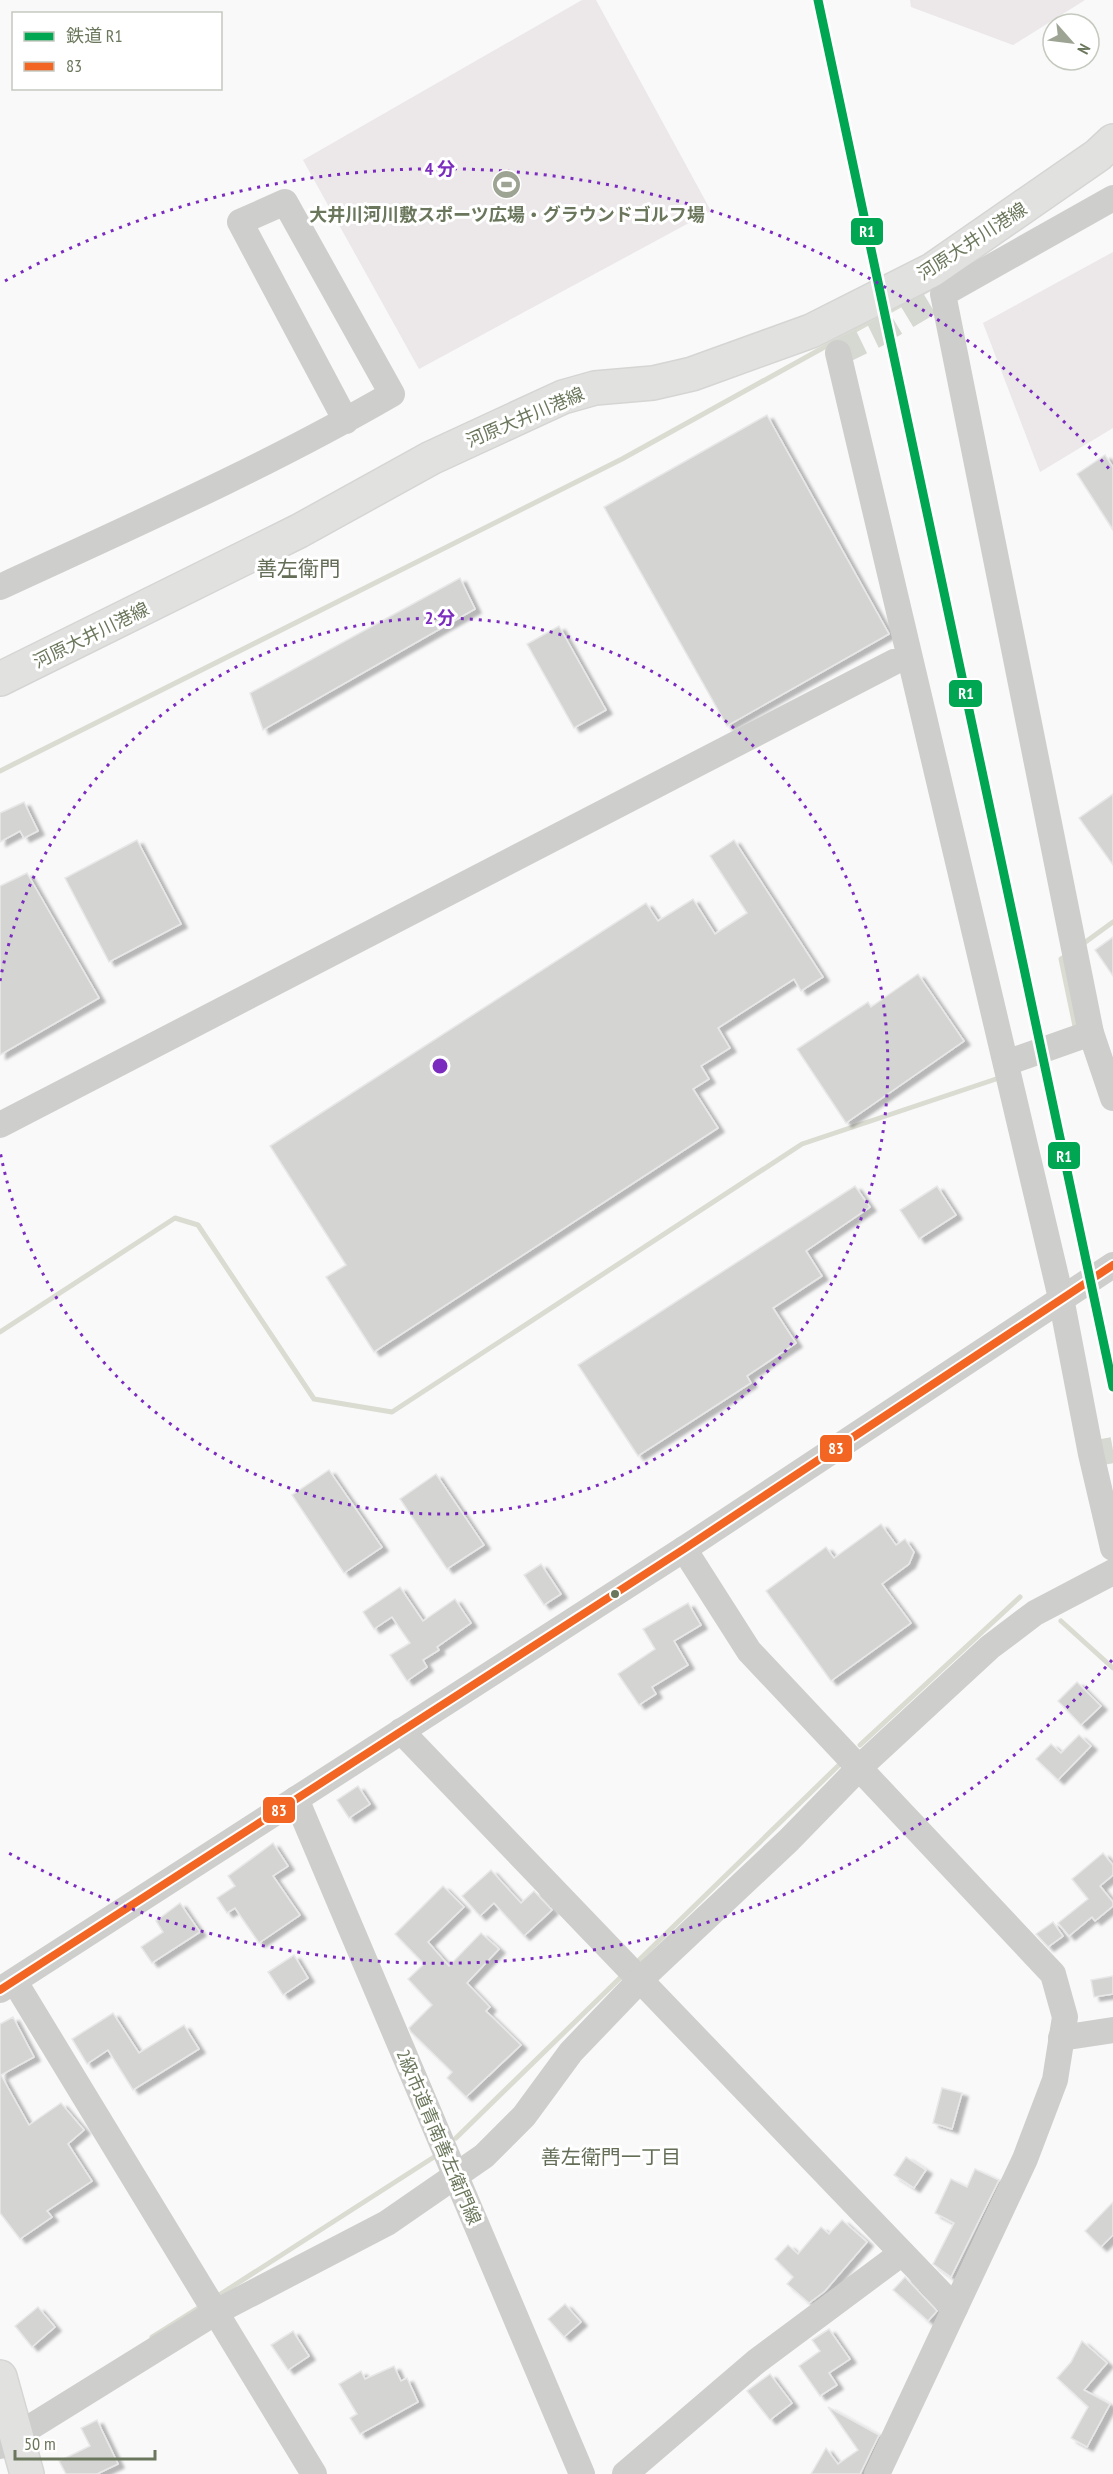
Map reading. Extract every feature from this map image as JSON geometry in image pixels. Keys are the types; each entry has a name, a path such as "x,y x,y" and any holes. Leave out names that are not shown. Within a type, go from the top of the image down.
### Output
{"main road":[{"name":"河原大井川港線","path":"0,679 289,536 431,458 563,397 595,388 653,383 692,374 811,331 932,270 1064,179 1113,141"},
{"path":"0,2377 8,2441 27,2474"}],"street":[{"path":"1113,198 943,294 1091,1033 1113,1098"},
{"path":"0,587 346,421 392,394 285,202 240,222 346,421"},
{"path":"838,353 1061,1298 1091,1454 1113,1548"},
{"path":"0,1125 894,662"},
{"path":"1006,1063 1091,1033"},
{"path":"314,2474 211,2304 7,1986 684,1549 1113,1265"},
{"path":"684,1549 749,1651 861,1766 1053,1974 1065,2018 1055,2080 1025,2159 877,2474"},
{"path":"8,2441 211,2304 387,2223 484,2156 524,2116 571,2052 641,1979 789,1840 861,1766 990,1647 1035,1613 1113,1572"},
{"path":"401,1731 955,2308"},
{"name":"2級市道青南善左衛門線","path":"296,1799 582,2474"},
{"path":"1061,2038 1113,2030"},
{"path":"625,2474 756,2361 902,2253"}],"shaded area":[{"name":"大井川河川敷スポーツ広場・グラウンドゴルフ場","path":"582,0 596,0 711,211 419,369 303,160"},
{"path":"910,0 1085,0 1066,12 1041,12 1041,28 1013,45 911,7"},
{"path":"1113,252 1113,428 1040,472 983,323"}],"building":[{"path":"767,415 889,634 727,726 604,507"},
{"path":"1105,455 1113,467 1113,530 1077,474"},
{"path":"460,578 475,609 263,730 250,693"},
{"path":"559,626 606,710 574,728 527,644"},
{"path":"1113,794 1113,865 1079,818"},
{"path":"24,802 38,831 24,838 20,831 0,842 0,813"},
{"path":"137,840 181,924 109,962 65,878"},
{"path":"734,840 823,977 801,991 794,979 718,1028 730,1048 701,1066 709,1079 693,1089 718,1128 374,1352 326,1277 346,1265 270,1146 646,903 658,921 693,899 715,934 747,913 710,856"},
{"path":"27,873 99,998 0,1055 0,886"},
{"path":"1113,937 1113,976 1095,950"},
{"path":"918,974 964,1041 846,1123 797,1049 868,1002 871,1007"},
{"path":"855,1186 870,1207 806,1251 822,1276 773,1308 796,1343 747,1376 751,1383 638,1456 578,1365"},
{"path":"937,1186 956,1215 919,1239 900,1210"},
{"path":"329,1470 382,1547 344,1573 292,1495"},
{"path":"436,1474 484,1545 447,1569 400,1499"},
{"path":"881,1524 896,1545 905,1539 914,1552 909,1564 882,1584 911,1623 831,1681 766,1591 826,1547 834,1558"},
{"path":"541,1564 561,1594 544,1605 524,1575"},
{"path":"400,1587 423,1621 455,1599 471,1623 437,1647 439,1650 423,1660 427,1667 407,1681 390,1655 410,1643 392,1617 374,1629 363,1612"},
{"path":"688,1603 701,1625 674,1641 688,1665 652,1687 656,1694 639,1705 618,1674 655,1649 643,1629"},
{"path":"1077,1682 1101,1706 1081,1725 1058,1701"},
{"path":"1079,1735 1091,1746 1058,1780 1036,1759 1051,1744 1061,1753"},
{"path":"358,1786 370,1804 349,1818 337,1800"},
{"path":"273,1843 288,1866 273,1876 300,1915 259,1943 235,1908 227,1913 217,1898 235,1886 228,1876"},
{"path":"1103,1853 1113,1865 1113,1875 1100,1886 1113,1902 1113,1906 1095,1921 1092,1917 1069,1936 1058,1923 1088,1899 1072,1879"},
{"path":"491,1870 521,1903 534,1891 552,1910 524,1936 494,1903 480,1916 462,1896"},
{"path":"443,1886 464,1907 428,1942 449,1966 481,1933 499,1949 467,1983 490,2007 486,2011 521,2045 466,2097 447,2078 452,2072 409,2028 432,2005 408,1979 424,1964 395,1934"},
{"path":"180,1903 200,1932 152,1963 141,1947 163,1932 156,1921"},
{"path":"1053,1922 1063,1936 1048,1947 1036,1934"},
{"path":"294,1955 308,1978 283,1995 268,1972"},
{"path":"1113,1976 1113,1994 1094,1997 1091,1980"},
{"path":"113,2013 139,2053 184,2025 199,2049 133,2090 108,2050 87,2064 72,2039"},
{"path":"13,2017 34,2057 1,2075 29,2125 61,2103 84,2130 68,2144 92,2181 47,2211 52,2217 20,2239 0,2213 0,2024"},
{"path":"942,2088 962,2093 952,2129 933,2123"},
{"path":"906,2157 926,2170 914,2188 894,2175"},
{"path":"975,2169 999,2180 951,2277 933,2264 954,2223 935,2213 951,2179 967,2187"},
{"path":"1113,2202 1113,2235 1101,2247 1085,2231"},
{"path":"842,2220 867,2242 825,2291 809,2303 787,2284 793,2277 775,2259 788,2245 798,2254 821,2227 829,2234"},
{"path":"905,2277 937,2311 928,2321 893,2290"},
{"path":"565,2304 581,2322 564,2337 548,2319"},
{"path":"38,2307 55,2327 32,2347 15,2326"},
{"path":"829,2329 850,2359 829,2373 837,2385 820,2396 799,2366 820,2351 812,2340"},
{"path":"293,2331 309,2356 288,2370 271,2345"},
{"path":"1082,2341 1107,2363 1084,2390 1110,2404 1087,2447 1071,2438 1088,2407 1057,2378 1071,2362"},
{"path":"394,2366 401,2381 407,2378 418,2402 360,2434 350,2418 357,2414 339,2384 361,2371 365,2379"},
{"path":"770,2374 792,2403 770,2420 747,2391"},
{"path":"828,2407 879,2435 860,2474 811,2474 826,2448 838,2464 858,2450"},
{"path":"97,2420 118,2464 97,2474 66,2474 59,2461 90,2446 81,2428"}],"waterway":[{"path":"0,771 622,459 933,287"},
{"path":"1080,946 1113,922"},
{"path":"1068,955 1061,959 1076,1031"},
{"path":"0,1332 175,1218 198,1225 314,1399 392,1412 802,1144 1002,1077"},
{"path":"860,1745 1020,1597"},
{"path":"1061,1621 1113,1668"},
{"path":"636,1963 840,1764"},
{"path":"456,2138 623,1975"},
{"path":"216,2297 434,2157"},
{"path":"152,2337 203,2305"}],"tunnel":[{"path":"838,353 875,335 943,294"},
{"path":"1091,1454 1113,1450"}],"rail line":[{"name":"R1","path":"818,0 1113,1387"}],"transit line":[{"name":"83","path":"0,1990 684,1549 1113,1265"}],"place":[{"name":"大井川河川敷スポーツ広場・グラウンドゴルフ場","path":"507,185"}],"district":[{"name":"善左衛門","path":"298,568"},
{"name":"善左衛門一丁目","path":"611,2157"}]}
